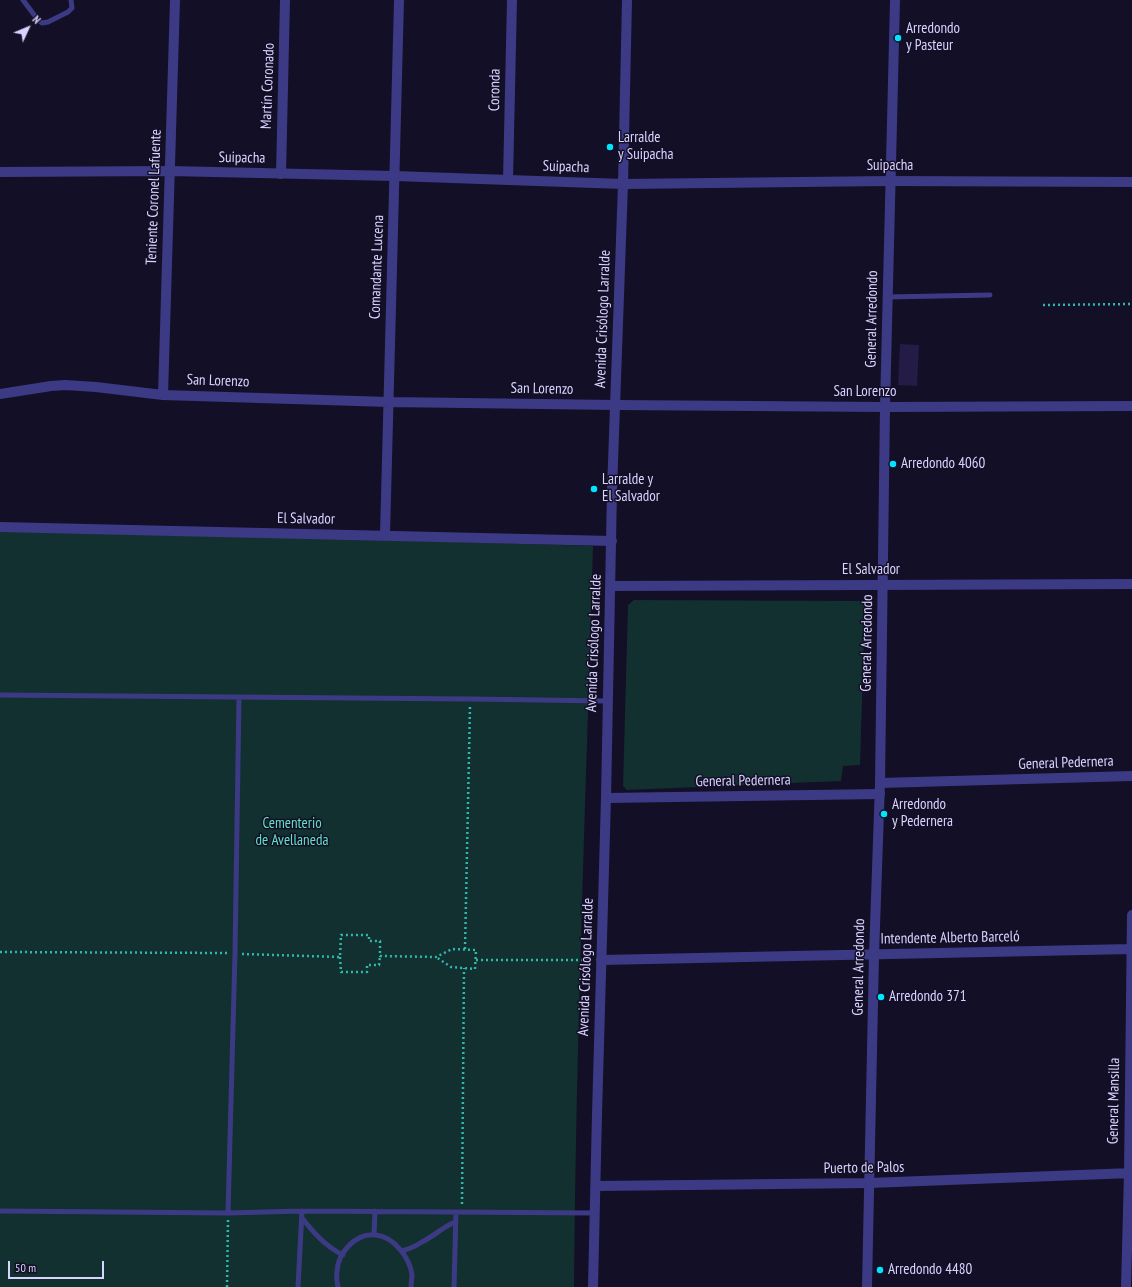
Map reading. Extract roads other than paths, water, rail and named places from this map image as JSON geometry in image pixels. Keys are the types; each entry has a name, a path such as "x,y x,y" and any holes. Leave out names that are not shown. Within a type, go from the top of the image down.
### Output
{"street":[{"name":"Teniente Coronel Lafuente","path":"163,395 175,0"},
{"name":"Martín Coronado","path":"281,174 285,0"},
{"name":"Comandante Lucena","path":"384,535 399,0"},
{"name":"Coronda","path":"508,180 512,0"},
{"name":"Avenida Crisólogo Larralde","path":"593,1287 606,798 612,490 623,184 627,0"},
{"name":"General Arredondo","path":"867,1287 874,955 880,794 887,297 895,0"},
{"name":"Suipacha","path":"0,172 169,171 395,176 623,184 890,181 1132,182"},
{"name":"San Lorenzo","path":"0,394 65,385 96,386 163,395 388,402 885,407 1132,406"},
{"name":"El Salvador","path":"0,527 612,541"},
{"name":"El Salvador","path":"611,586 1132,584"},
{"name":"General Pedernera","path":"880,783 1132,776"},
{"name":"General Pedernera","path":"606,798 880,794"},
{"name":"General Mansilla","path":"1126,1287 1130,1173 1132,915"},
{"name":"Intendente Alberto Barceló","path":"601,960 1132,949"},
{"name":"Puerto de Palos","path":"596,1186 869,1183 1130,1173"}],"lane":[{"path":"23,0 38,20 48,22 68,12 72,8 70,0"},
{"path":"887,297 990,295"},
{"path":"0,695 239,698 470,698 607,701"},
{"path":"228,1213 235,953 239,698"},
{"path":"0,1211 228,1213 375,1211 595,1213"},
{"path":"298,1287 302,1211"},
{"path":"374,1235 375,1211"},
{"path":"454,1287 456,1212"},
{"path":"302,1218 320,1239 342,1255"},
{"path":"402,1251 424,1242 445,1226 455,1222"},
{"path":"338,1287 336,1272 342,1255 346,1249 362,1237 374,1235 388,1240 402,1251 409,1264 412,1275 411,1287"}],"place":[{"name":"Arredondo y Pasteur","path":"898,38"},
{"name":"Larralde y Suipacha","path":"610,147"},
{"name":"Arredondo 4060","path":"893,464"},
{"name":"Larralde y El Salvador","path":"594,489"},
{"name":"Arredondo y Pedernera","path":"884,814"},
{"name":"Arredondo 371","path":"881,997"},
{"name":"Arredondo 4480","path":"880,1270"}],"park label":[{"name":"Cementerio de Avellaneda","path":"292,832"}]}
